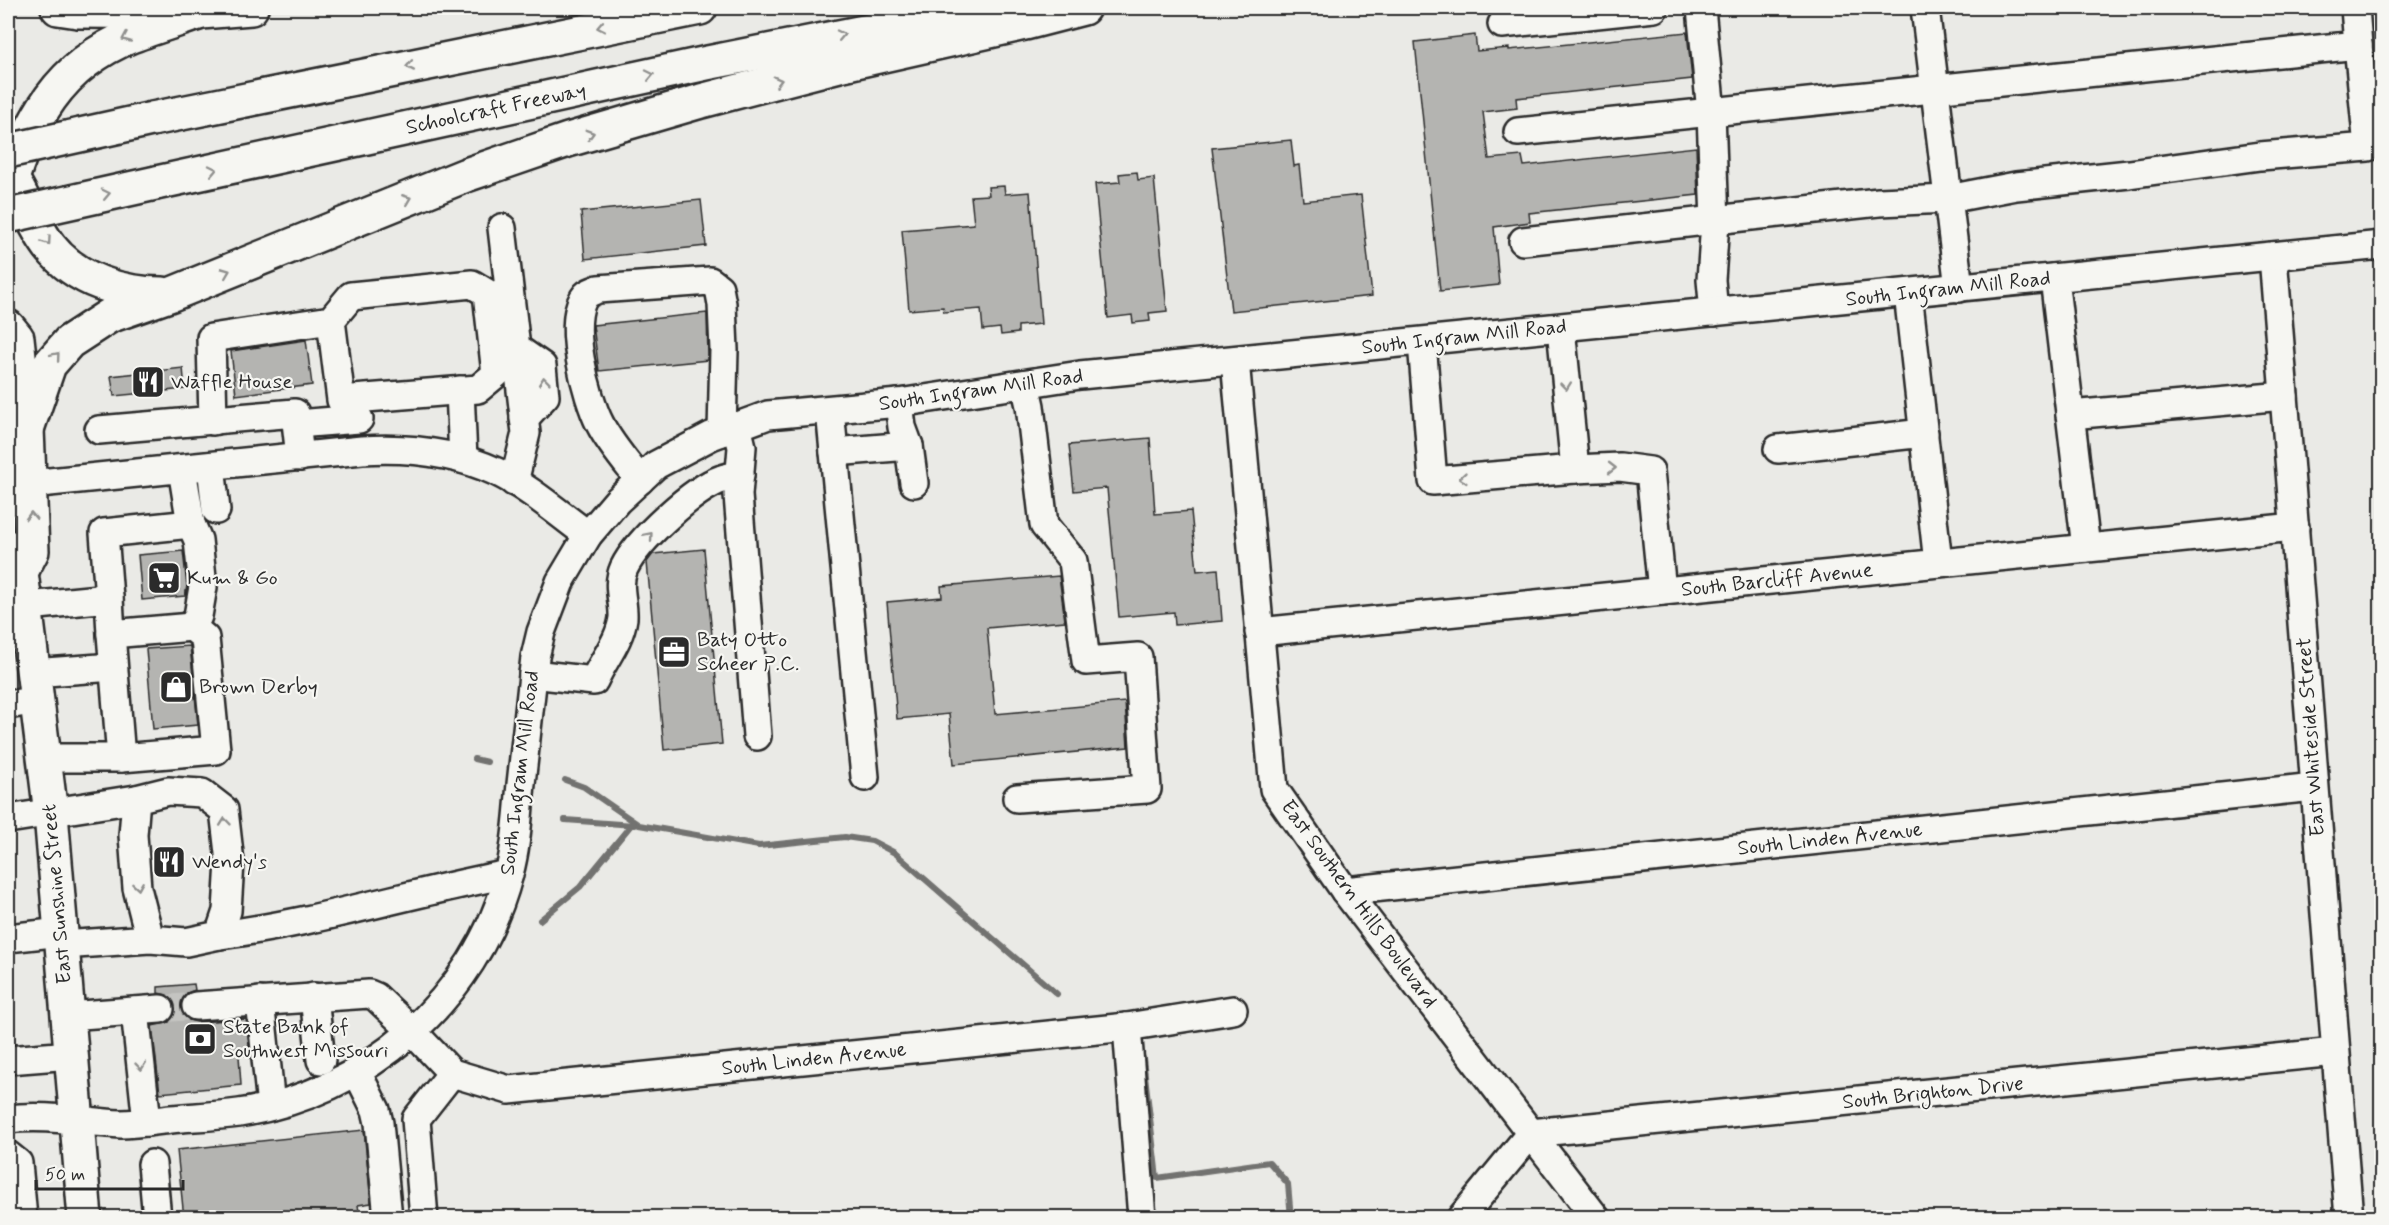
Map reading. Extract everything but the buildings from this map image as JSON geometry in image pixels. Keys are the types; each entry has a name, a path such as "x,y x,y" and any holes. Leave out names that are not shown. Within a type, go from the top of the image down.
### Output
{"main road":[{"path":"58,8 78,11 201,12 251,8"},
{"path":"9,173 152,119 700,8"},
{"name":"Schoolcraft Freeway","path":"8,216 719,60 985,8"},
{"path":"27,429 49,365 69,342 109,316 172,294 466,175 568,140 701,101 839,65 1083,8"},
{"path":"9,173 43,105 81,65 114,44 132,36 201,12"},
{"path":"9,173 51,247 74,268 103,284 119,289 172,294"},
{"name":"East Sunshine Street","path":"8,327 17,338 27,429 32,551 14,560 16,608 26,693 44,758 51,814 85,1218"}],"street":[{"path":"1503,24 1654,8"},
{"path":"1701,8 1711,113 1715,222 1711,280 1714,312"},
{"path":"1925,8 1959,288"},
{"path":"1523,241 1715,222 1770,213 1948,199 2016,186 2129,174 2260,156 2368,147 2355,8"},
{"path":"1518,132 2358,45"},
{"path":"502,228 510,365"},
{"name":"South Ingram Mill Road","path":"8,1119 26,1117 123,1124 238,1113 271,1106 311,1094 357,1072 386,1054 413,1032 433,1012 466,968 492,922 509,874 514,849 533,674 541,632 560,582 588,535 617,501 656,465 729,429 768,415 899,403 1080,375 2382,245"},
{"name":"East Whiteside Street","path":"2273,256 2349,1218"},
{"path":"2054,278 2086,548"},
{"path":"640,480 607,437 591,402 583,372 577,330 582,303 589,292 598,289 710,281 719,288 722,304 729,429 742,447 738,495 757,736"},
{"path":"213,421 211,338 331,320 351,296 472,284 487,293 524,419 526,433 514,482"},
{"path":"1908,293 1938,563"},
{"path":"331,320 341,400 358,408"},
{"path":"1561,328 1575,469"},
{"path":"1422,342 1433,481 1575,469 1620,467 1650,471 1662,591"},
{"name":"East Southern Hills Boulevard","path":"1235,360 1275,789 1346,891 1596,1218"},
{"path":"297,424 358,408 459,390 478,389 510,365"},
{"path":"1017,798 1147,789 1138,657 1086,661 1073,561 1044,525 1030,406 1025,384"},
{"path":"459,390 463,459"},
{"path":"2070,415 2284,396"},
{"path":"899,403 902,427 909,446 914,483"},
{"path":"358,408 362,450"},
{"path":"830,411 865,777"},
{"path":"99,430 295,413 300,457"},
{"path":"1778,449 1924,433"},
{"path":"834,452 909,446"},
{"path":"30,484 362,450 425,451 463,459 498,473 588,535"},
{"path":"212,466 216,510"},
{"path":"182,469 191,524 198,540 203,587 198,616 192,627"},
{"path":"533,674 594,681 615,644 622,618 619,585 633,555 654,530 683,503 721,479 740,476"},
{"path":"121,758 104,534 191,524"},
{"name":"South Barcliff Avenue","path":"1259,632 2295,527"},
{"path":"16,608 109,598"},
{"path":"44,758 121,758 216,750 205,638 192,627 111,634"},
{"path":"26,693 113,667"},
{"name":"South Linden Avenue","path":"1346,891 2314,788"},
{"path":"8,819 51,814 168,791 202,793 224,810 230,862 227,911 219,934"},
{"path":"136,799 133,835 137,888 150,939"},
{"path":"8,938 150,939 186,942 219,934 258,930 446,886 509,874"},
{"name":"South Linden Avenue","path":"196,1006 369,994 376,997 413,1032 452,1073 509,1090 1128,1027 1233,1010"},
{"path":"315,997 321,1060"},
{"path":"260,1001 271,1106"},
{"path":"68,1017 147,1010 147,1122"},
{"path":"1128,1027 1142,1218"},
{"name":"South Brighton Drive","path":"1531,1133 2335,1052"},
{"path":"8,1060 71,1055"},
{"path":"357,1072 376,1110 379,1123 388,1218"},
{"path":"424,1218 416,1119 452,1073"},
{"path":"1461,1218 1531,1133"},
{"path":"8,1155 18,1163 23,1218"},
{"path":"152,1164 157,1218"}],"waterway":[{"path":"474,759 487,762"},
{"path":"565,780 584,787 639,825 759,846 845,837 872,841 895,853 1057,994"},
{"path":"565,820 634,825"},
{"path":"540,920 580,887 631,825"},
{"path":"1143,1058 1157,1178 1269,1162 1288,1184 1291,1218"}],"tunnel":[{"path":"160,1009 196,1006"}],"place":[{"name":"Waffle House","path":"148,382"},
{"name":"Kum & Go","path":"164,578"},
{"name":"Baty Otto Scheer P.C.","path":"674,652"},
{"name":"Brown Derby","path":"176,687"},
{"name":"Wendy's","path":"169,862"},
{"name":"State Bank of Southwest Missouri","path":"200,1039"}]}
